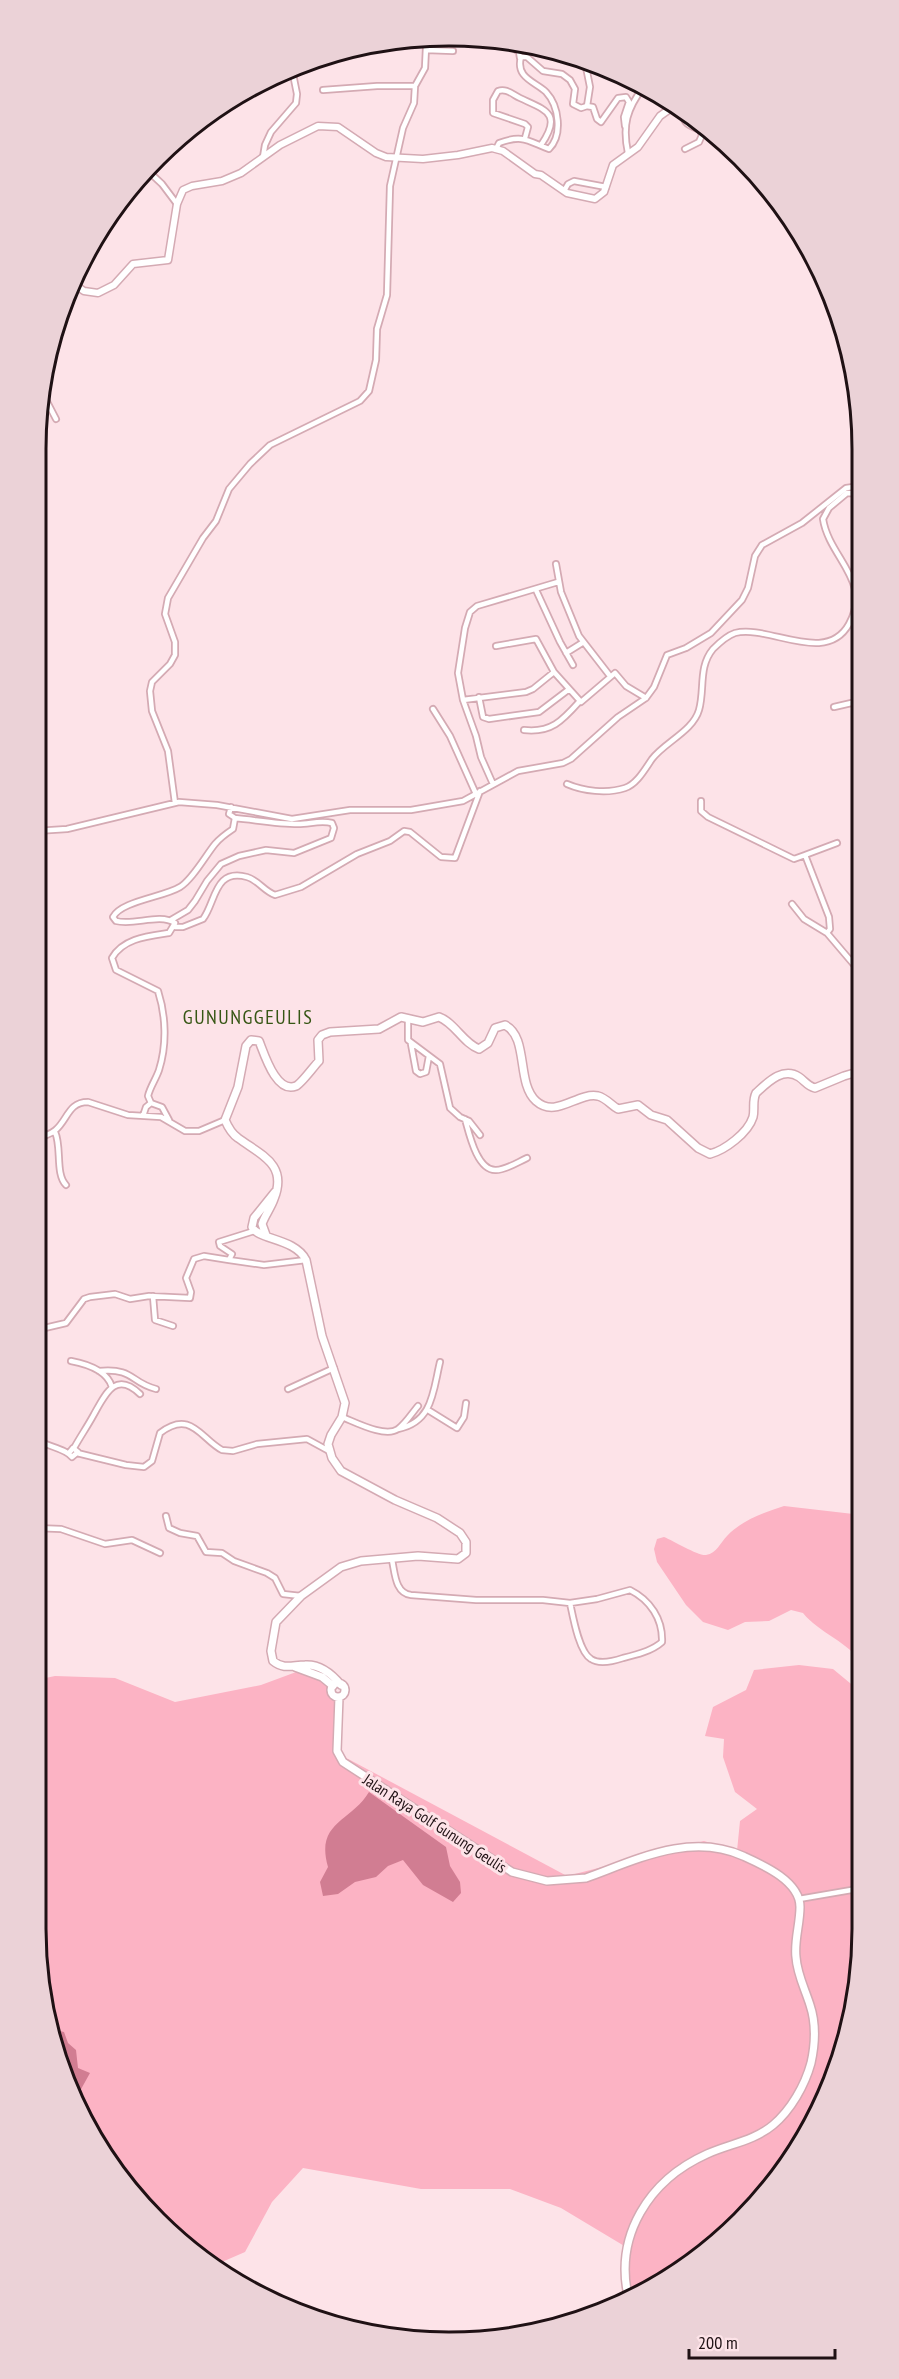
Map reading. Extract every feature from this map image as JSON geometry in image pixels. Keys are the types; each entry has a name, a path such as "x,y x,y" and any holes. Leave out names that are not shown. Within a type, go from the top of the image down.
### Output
{"main road":[{"path":"266,1235 261,1224 277,1191 277,1175 269,1159 238,1138 225,1120 238,1087 246,1046 251,1040 259,1041 266,1063 279,1080 284,1085 295,1086 319,1061 318,1040 326,1033 385,1027 399,1017 423,1022 439,1017 443,1018 473,1047 479,1049 488,1043 495,1028 501,1025 507,1026 517,1037 528,1088 538,1103 554,1107 594,1096 602,1097 618,1109 638,1105 651,1116 666,1120 698,1148 710,1154 731,1143 746,1129 753,1116 755,1095 777,1076 788,1073 798,1076 807,1085 815,1088 852,1074"},
{"path":"277,1191 254,1218 252,1224 254,1231 293,1247 306,1260 321,1329 345,1403 342,1417 331,1435 329,1451 341,1471 451,1526 466,1542 466,1553 458,1559 418,1556 347,1564 301,1596 276,1622 271,1647 271,1656 275,1663 285,1667 304,1665 319,1667 341,1685"},
{"path":"295,1667 322,1677 333,1686 341,1685"},
{"name":"Jalan Raya Golf Gunung Geulis","path":"341,1685 344,1692 339,1697 337,1751 343,1762 512,1872 547,1881 572,1880 586,1878 679,1848 705,1845 733,1852 762,1866 790,1884 799,1899"},
{"path":"333,1686 332,1694 339,1697"},
{"path":"627,2291 625,2258 632,2231 646,2204 673,2173 711,2152 758,2135 773,2125 789,2107 806,2077 812,2055 813,2015 796,1957 799,1899"}],"street":[{"path":"175,802 168,751 150,700 152,682 170,664 176,650 165,619 166,603 203,538 216,521 229,489 250,464 270,445 322,421 368,395 376,360 377,329 387,295 388,208 394,166 403,128 414,103 415,86 424,70 426,49 429,47"},
{"path":"426,49 453,51"},
{"path":"496,149 500,142 525,138 548,149 552,146 558,126 558,116 547,93 526,78 519,53"},
{"path":"520,58 527,57 543,71 567,77 574,86 573,104 579,108 592,106 597,119 601,122 618,98 626,97 629,102 624,117 628,153"},
{"path":"586,106 590,87 587,71"},
{"path":"263,157 271,132 296,103 297,94 294,78"},
{"path":"323,90 415,86"},
{"path":"525,138 528,127 525,124 493,113 493,100 498,90 505,90 540,106 547,112 550,128 541,145"},
{"path":"625,126 632,103 639,94"},
{"path":"80,288 98,293 114,285 133,264 168,260 177,204 185,189 234,176 298,135 318,126 330,125 349,133 379,154 397,158 423,159 472,153 483,148 496,149 574,196 595,199 602,196 613,165 638,147 660,116 668,111"},
{"path":"685,149 699,141 702,136"},
{"path":"154,177 177,204"},
{"path":"564,190 574,181 606,188"},
{"path":"49,406 56,419"},
{"path":"46,830 75,828 175,802 231,807 297,818 350,810 411,810 463,801 523,770 567,761 618,717 646,698 654,687 667,655 686,648 711,633 744,598 755,556 762,545 802,523 841,490 852,486"},
{"path":"852,492 839,499 823,519 830,541 852,578"},
{"path":"555,564 558,582 582,642 610,676"},
{"path":"493,784 481,757 463,700 458,668 465,628 472,610 484,603 558,582"},
{"path":"536,590 573,665"},
{"path":"567,784 584,790 623,789 633,783 658,751 695,717 700,706 706,659 727,636 753,632 810,643 831,639 841,634 852,617"},
{"path":"496,646 536,639 554,672 579,702"},
{"path":"566,653 582,642"},
{"path":"463,700 526,692 554,672"},
{"path":"524,730 537,731 558,723 579,702 582,702 616,673 626,686 646,698"},
{"path":"479,698 483,717 489,719 539,712 568,690"},
{"path":"834,707 852,703"},
{"path":"174,927 183,927 203,919 216,889 223,880 234,876 248,877 275,895 301,887 357,854 390,841 404,831 410,832 441,857 453,859 457,856 478,793 450,736 433,709"},
{"path":"701,801 701,811 708,817 794,859 837,843"},
{"path":"231,807 229,814 235,818 278,823 302,824 324,821 332,823 334,828 332,838 294,853 266,850 239,856 221,864 188,910 171,920 122,923 116,921 113,917 125,906 169,893 184,885 217,841 233,829 235,818"},
{"path":"805,855 829,917 830,929 827,933"},
{"path":"792,904 804,919 827,933 852,962"},
{"path":"150,1103 148,1096 158,1072 164,1047 161,1000 158,991 116,970 112,958 116,951 128,943 147,936 169,933 175,923 171,920"},
{"path":"408,1018 408,1038 416,1071 420,1074 426,1072 429,1056"},
{"path":"411,1044 441,1067 444,1091 450,1108 470,1121 480,1135"},
{"path":"46,1134 55,1132 62,1125 70,1110 82,1102 128,1115 161,1117 180,1129 192,1131 207,1128 225,1120"},
{"path":"143,1116 150,1103"},
{"path":"150,1103 162,1107 169,1120"},
{"path":"465,1119 476,1152 488,1168 503,1168 528,1158"},
{"path":"55,1132 60,1150 60,1178 66,1185"},
{"path":"229,1260 232,1254 220,1245 220,1241 254,1231"},
{"path":"46,1326 66,1323 84,1299 90,1297 115,1294 130,1299 153,1296 190,1298 191,1292 186,1278 194,1259 204,1256 264,1265 306,1260"},
{"path":"153,1296 155,1320 173,1326"},
{"path":"71,1361 87,1364 99,1371 111,1383 112,1388"},
{"path":"342,1417 382,1431 398,1430 412,1424 428,1410 435,1390 440,1362"},
{"path":"288,1389 334,1368"},
{"path":"99,1371 127,1372 140,1383 156,1389"},
{"path":"76,1451 102,1401 112,1388 119,1384 127,1384 140,1394"},
{"path":"428,1410 456,1429 460,1427 464,1417 466,1403"},
{"path":"398,1430 418,1406"},
{"path":"46,1445 69,1453 76,1451 126,1465 144,1467 152,1461 160,1433 172,1427 188,1425 203,1433 222,1450 233,1451 257,1444 307,1439 329,1451"},
{"path":"166,1516 169,1528 197,1536 206,1552 222,1553 234,1561 267,1573 277,1580 282,1594 301,1596"},
{"path":"46,1528 61,1529 105,1544 132,1540 160,1553"},
{"path":"392,1560 398,1586 405,1594 465,1600 543,1600 570,1603 597,1599 630,1590 646,1602 656,1614 660,1624 662,1642 649,1650 628,1657 594,1661 584,1651 570,1603"},
{"path":"799,1899 852,1890"}],"shaded area":[{"path":"784,1506 852,1514 852,1652 803,1613 791,1610 769,1621 745,1622 728,1630 703,1622 686,1605 657,1562 654,1549 657,1539 664,1537 692,1551 706,1555 716,1550 739,1526 761,1514"},
{"path":"799,1665 833,1669 852,1685 852,1956 839,2034 822,2084 799,2131 769,2175 752,2195 695,2249 651,2279 629,2290 626,2247 561,2208 510,2189 421,2189 303,2168 272,2202 245,2252 222,2262 184,2232 130,2175 100,2131 77,2084 54,2008 46,1930 46,1678 55,1676 115,1678 175,1702 261,1685 307,1668 325,1673 337,1700 337,1753 567,1876 704,1841 737,1851 740,1821 757,1809 735,1792 723,1757 724,1739 705,1736 713,1707 746,1690 754,1670"},
{"path":"369,1792 446,1847 450,1866 460,1882 461,1893 453,1902 423,1885 403,1860 388,1866 376,1877 355,1882 338,1894 323,1896 320,1882 328,1867 325,1852 326,1841 337,1824 362,1802"},
{"path":"59,2031 64,2032 68,2043 76,2050 78,2068 90,2073 80,2091"}],"district":[{"name":"GUNUNGGEULIS","path":"248,1017"}]}
